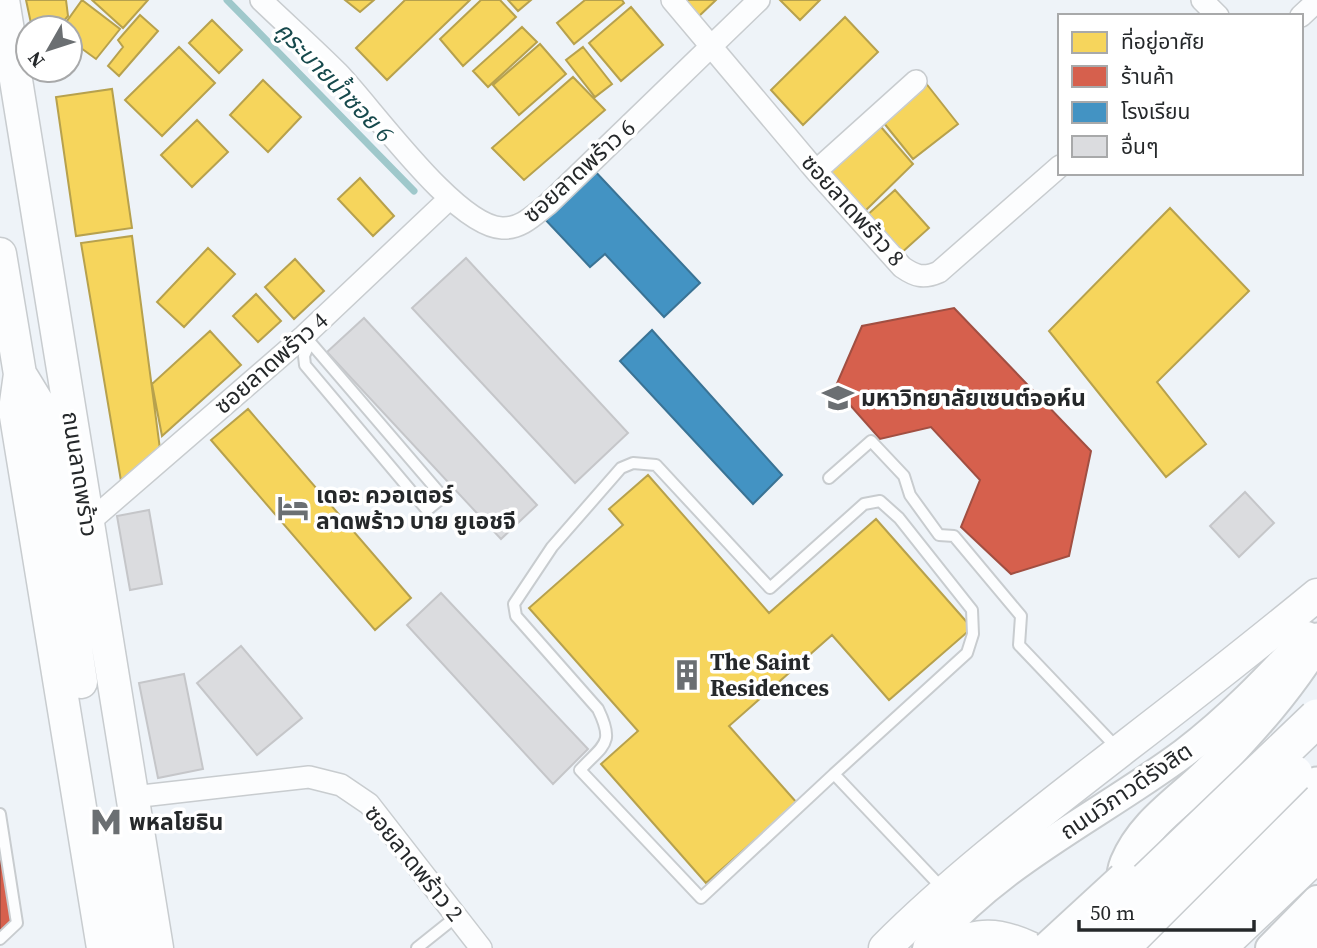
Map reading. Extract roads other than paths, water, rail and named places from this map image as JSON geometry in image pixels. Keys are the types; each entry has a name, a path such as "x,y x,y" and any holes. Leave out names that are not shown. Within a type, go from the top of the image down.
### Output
{"highway":[{"path":"1317,640 1296,676 1212,770 1146,830 1127,864 1123,883 1133,925 1150,948 1317,784"},
{"path":"1049,948 1317,701"},
{"path":"1077,948 1317,718"},
{"path":"1120,948 1317,751"},
{"path":"1173,948 1189,942 1213,923 1317,817"}],"main road":[{"name":"ถนนลาดพร้าว","path":"3,0 157,948"},
{"path":"0,254 6,333 20,374 39,405 80,679 126,948"},
{"path":"20,374 15,410 103,948"},
{"path":"885,948 1021,827 1317,595"},
{"name":"ถนนวิภาวดีรังสิต","path":"927,948 948,922 998,879 1182,754 1220,724 1261,687 1317,624"},
{"path":"1220,948 1317,856"},
{"path":"1270,948 1317,900"},
{"path":"1303,948 1317,934"},
{"path":"940,948 980,936 1013,940 1030,948"}],"street":[{"name":"ซอยลาดพร้าว 6","path":"261,0 338,74 449,199 480,220 500,228 520,226 548,204 759,0"},
{"name":"ซอยลาดพร้าว 8","path":"672,0 816,171 902,267 915,276 929,276 939,272 1058,168"},
{"path":"1202,0 1216,14"},
{"path":"1303,14 1317,1"},
{"path":"816,171 916,80"},
{"name":"ซอยลาดพร้าว 4","path":"88,523 307,339 449,199"},
{"name":"ซอยลาดพร้าว 2","path":"133,797 309,778 341,785 369,804 481,948"}],"lane":[{"path":"307,339 443,497 427,510 305,365 307,339"},
{"path":"829,478 870,441 904,476 910,495 939,535 954,536 1021,616 1019,645 1120,751"},
{"path":"633,463 656,465 770,588 864,504 880,501 900,518 972,610 973,634 967,653 834,774 701,898 580,770 607,739 605,724 598,709 516,616 514,604 552,547 621,468 633,463"},
{"path":"834,774 946,893"},
{"path":"0,814 17,923 0,939"},
{"path":"416,948 457,916"}],"waterway":[{"name":"คูระบายน้ำซอย 6","path":"227,0 414,191"}],"place":[{"name":"มหาวิทยาลัยเซนต์จอห์น","path":"838,398"},
{"name":"เดอะ ควอเตอร์ ลาดพร้าว บาย ยูเอชจี","path":"293,508"},
{"name":"The Saint Residences","path":"687,675"},
{"name":"พหลโยธิน","path":"106,822"}]}
